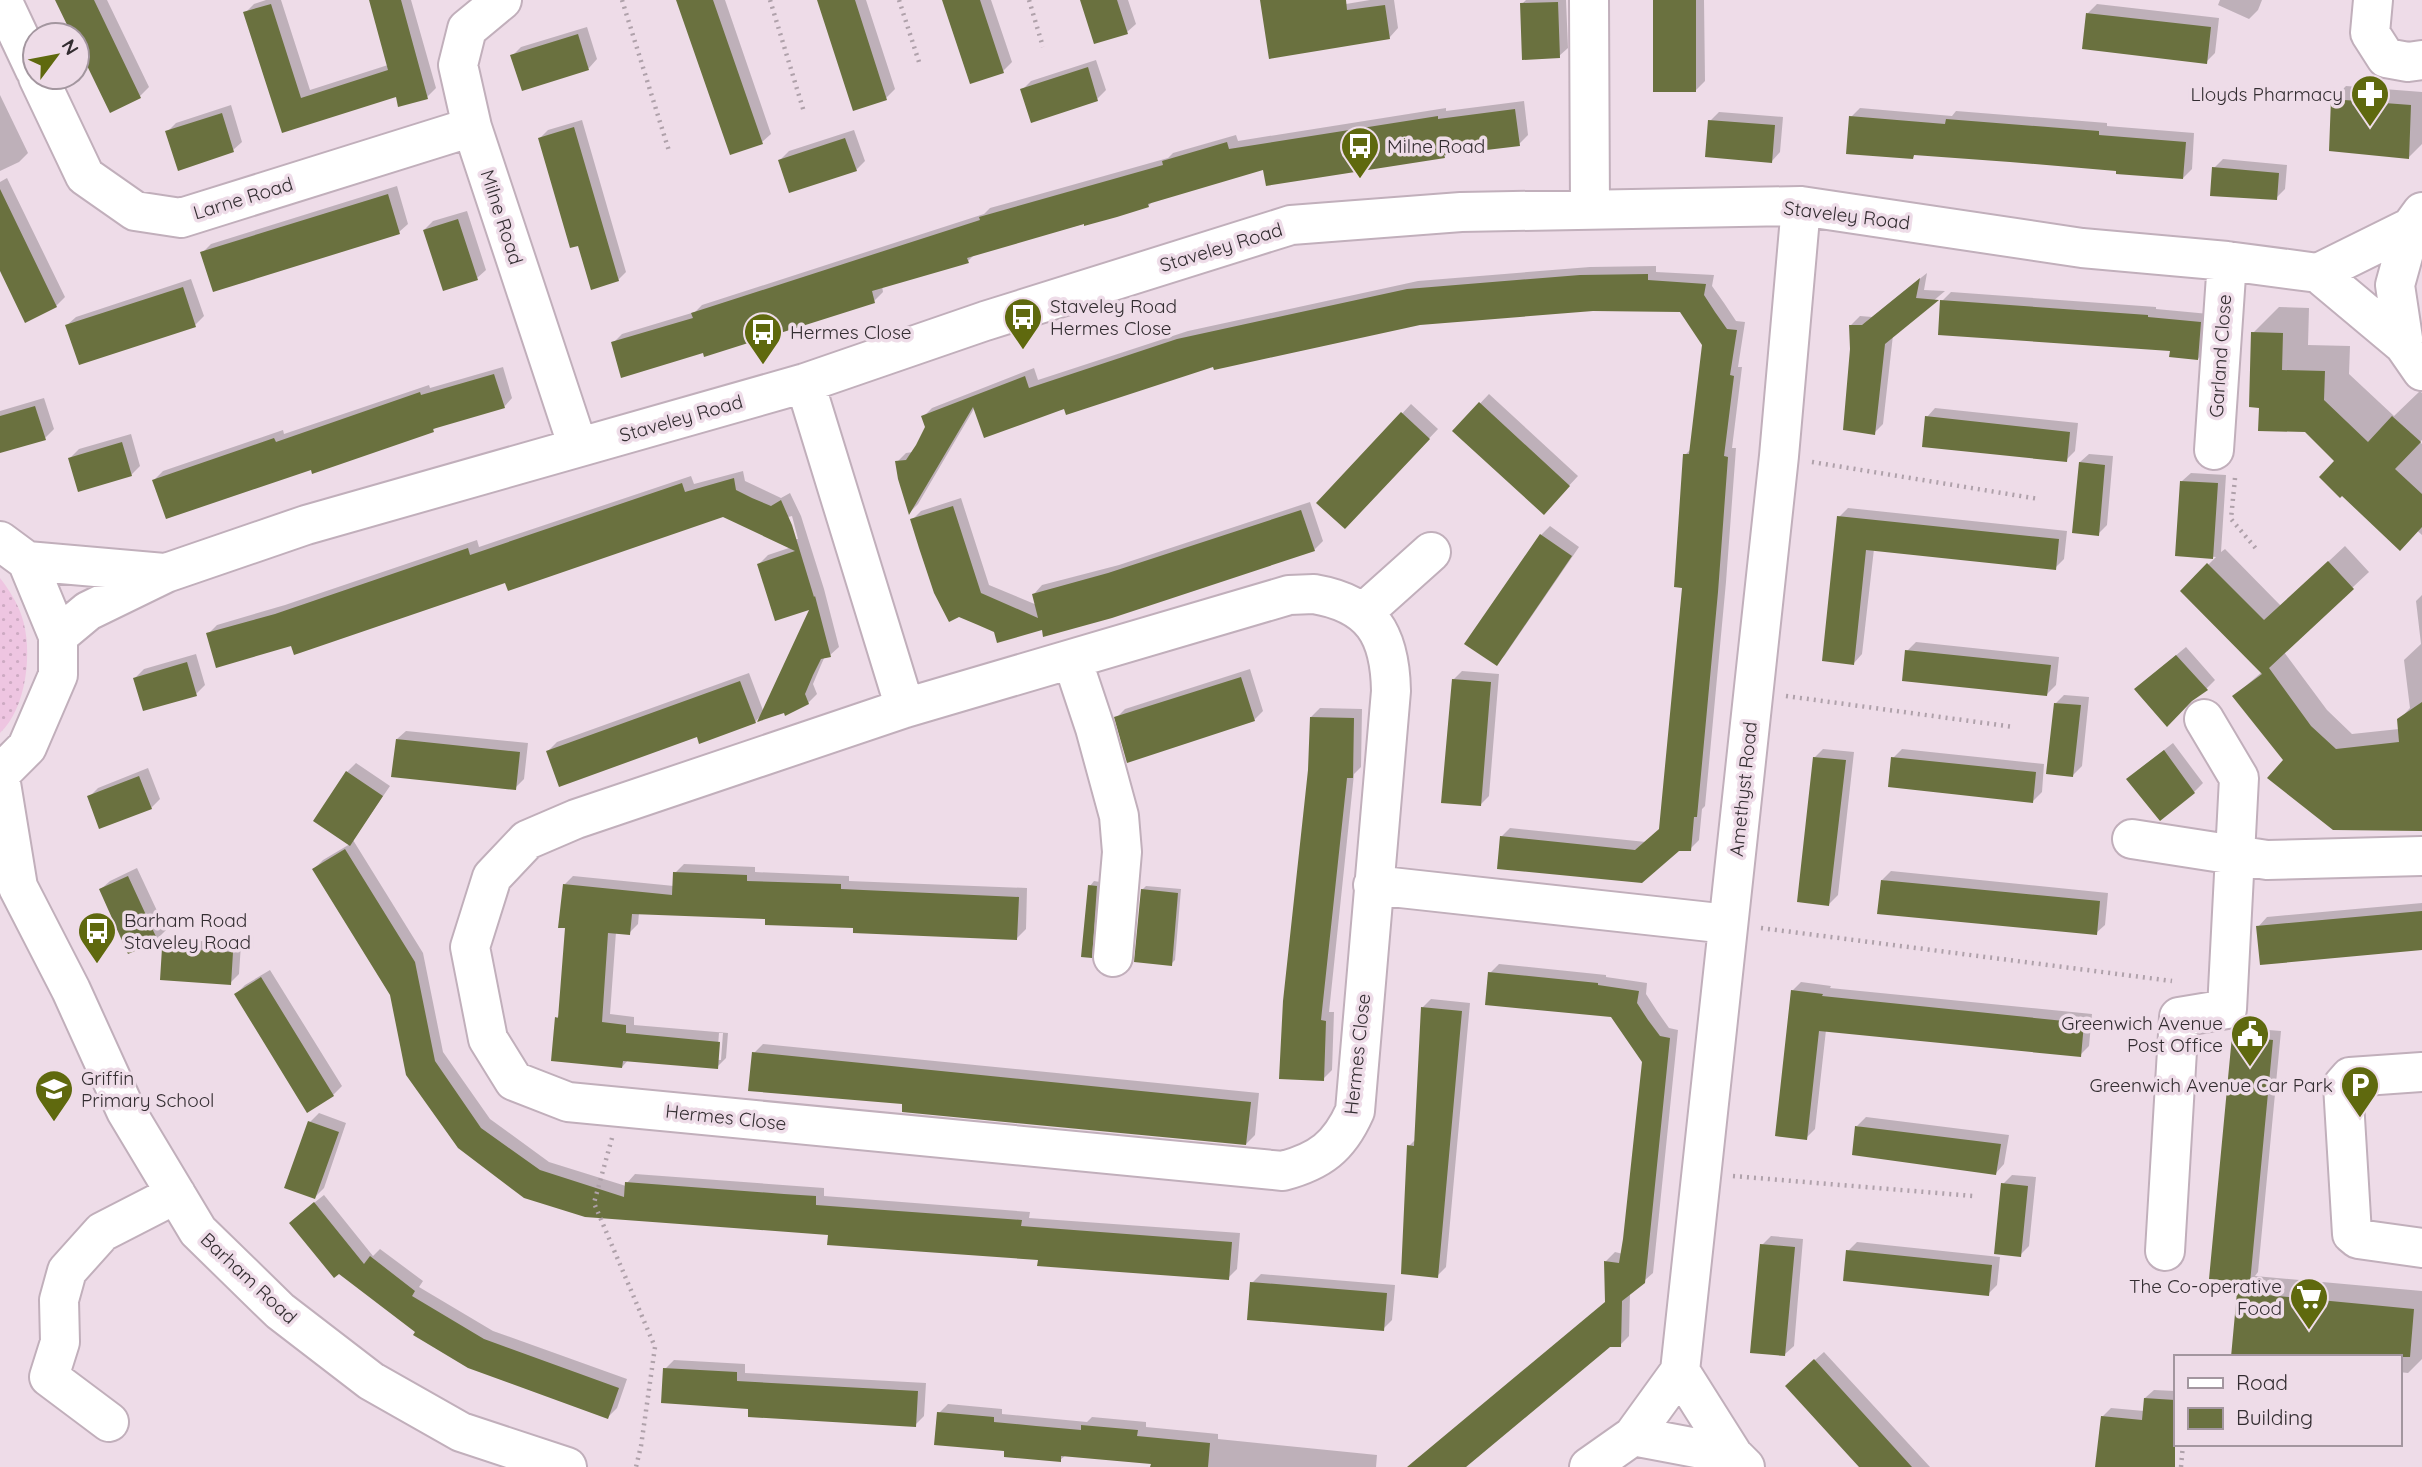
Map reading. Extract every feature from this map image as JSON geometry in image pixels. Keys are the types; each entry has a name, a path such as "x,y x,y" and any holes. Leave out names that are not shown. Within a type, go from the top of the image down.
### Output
{"street":[{"path":"2,0 21,40"},
{"name":"Milne Road","path":"502,0 467,29 458,65 472,127 578,447"},
{"path":"1589,0 1590,209"},
{"path":"2373,0 2370,33 2386,58 2409,62 2422,60"},
{"name":"Larne Road","path":"45,91 85,176 135,211 181,218 472,127"},
{"name":"Staveley Road","path":"58,636 88,611 166,573 306,525 805,383 985,321 1292,225 1461,212 1801,206 2082,248 2227,261 2318,273"},
{"name":"Amethyst Road","path":"1589,1467 1633,1436 1680,1371 1779,456 1801,206"},
{"path":"2413,358 2318,273 2417,219"},
{"path":"2413,358 2395,285 2417,219"},
{"name":"Garland Close","path":"2214,450 2227,261"},
{"path":"805,383 905,708"},
{"path":"0,776 27,747 58,675 58,636 13,551"},
{"name":"Staveley Road","path":"13,551 166,573"},
{"path":"1364,612 1431,552"},
{"name":"Hermes Close","path":"1314,594 1338,598 1364,612 1379,633 1390,664 1391,691 1355,1111 1346,1131 1330,1149 1309,1164 1283,1171 568,1102 514,1081 488,1040 470,947 492,877 527,840 576,819 905,708 1289,595 1314,594"},
{"path":"1072,659 1119,816 1122,852 1113,957"},
{"path":"2165,1251 2179,1017 2227,1009 2239,778 2204,719"},
{"name":"Barham Road","path":"0,776 9,879 71,990 126,1111 198,1231 280,1311 371,1381 461,1432 567,1467"},
{"path":"2132,839 2267,860 2422,856"},
{"path":"1373,884 1728,924"},
{"path":"2422,1072 2350,1077 2343,1085 2352,1234 2358,1239 2422,1248"},
{"path":"109,1422 49,1377 60,1342 59,1300 67,1271 102,1232 176,1194"},
{"path":"1680,1371 1739,1461"},
{"path":"1633,1436 1739,1461"}],"path":[{"path":"622,0 669,151"},
{"path":"770,0 804,112"},
{"path":"899,0 919,62"},
{"path":"1029,0 1043,47"},
{"path":"2214,450 2237,457 2231,519 2258,551"},
{"path":"1779,456 2039,499"},
{"path":"1754,692 2014,727"},
{"path":"1728,924 2173,981"},
{"path":"620,1107 594,1203 655,1346 636,1467"},
{"path":"1701,1174 1973,1196"},
{"path":"2181,1467 2183,1446"}],"shaded area":[{"path":"0,578 20,612 25,630 27,662 22,694 9,722 0,733"}],"building":[{"path":"55,0 94,0 141,98 110,113 91,74 91,21 65,21"},
{"path":"369,0 401,0 428,99 398,107 396,97 282,133 243,12 271,4 301,98 388,70"},
{"path":"676,0 713,0 763,144 730,155"},
{"path":"817,0 855,0 887,100 853,111"},
{"path":"942,0 980,0 1004,73 970,84"},
{"path":"1080,0 1117,0 1128,34 1094,44"},
{"path":"1260,0 1346,0 1347,10 1385,5 1390,39 1269,59"},
{"path":"1653,0 1696,0 1696,92 1653,92"},
{"path":"1558,2 1560,58 1522,60 1520,3"},
{"path":"2086,13 2211,27 2207,64 2082,49"},
{"path":"578,34 589,70 522,91 510,55"},
{"path":"1088,67 1098,101 1031,123 1020,89"},
{"name":"Lloyds Pharmacy","path":"2331,99 2411,105 2409,159 2329,151"},
{"path":"1515,109 1520,146 1444,155 1445,158 1266,186 1263,170 1148,204 1149,207 1117,217 967,258 969,263 872,291 875,303 704,357 703,353 621,378 611,342 693,318 691,313 980,220 979,217 1163,165 1162,161 1227,142 1229,149 1438,116 1438,119"},
{"path":"222,113 234,152 178,171 165,131"},
{"path":"1849,116 1945,124 1946,119 2099,131 2099,135 2186,142 2183,179 2010,162 1914,155 1913,159 1846,154"},
{"path":"1708,120 1775,125 1772,163 1705,157"},
{"path":"574,127 619,281 591,290 578,246 570,248 538,138"},
{"path":"845,138 857,171 789,193 778,160"},
{"path":"2212,167 2279,173 2277,200 2210,196"},
{"path":"0,189 57,307 25,323 0,271"},
{"path":"388,194 400,234 213,292 200,252"},
{"path":"458,219 478,280 443,291 423,230"},
{"path":"1648,274 1648,280 1706,284 1704,295 1715,312 1727,329 1737,330 1730,375 1734,376 1724,456 1728,457 1718,592 1697,817 1694,817 1691,851 1679,851 1642,883 1497,869 1500,836 1635,850 1659,829 1682,588 1674,587 1683,454 1689,454 1702,345 1680,312 1593,311 1420,325 1214,370 1213,367 1066,415 1064,409 984,438 973,407 909,515 898,479 895,461 906,460 916,445 925,427 921,416 1025,376 1029,388 1177,339 1407,289 1580,275"},
{"path":"1920,278 1916,298 1939,300 1885,344 1875,435 1843,430 1850,349 1849,325 1862,325"},
{"path":"183,287 196,327 79,365 65,325"},
{"path":"1940,300 2148,315 2201,322 2198,360 2169,357 2170,351 1938,335"},
{"path":"2251,332 2283,333 2282,370 2325,371 2324,400 2368,442 2392,416 2421,442 2395,469 2422,494 2422,527 2400,551 2319,477 2334,461 2305,432 2258,431 2259,408 2249,407"},
{"path":"494,374 505,408 433,429 434,432 312,474 311,470 166,519 152,480 274,438 276,442 420,392 421,395"},
{"path":"1479,402 1570,486 1544,515 1452,431"},
{"path":"35,406 46,440 0,453 0,416"},
{"path":"1401,412 1430,439 1345,529 1316,503"},
{"path":"1925,416 2070,432 2067,462 1922,447"},
{"path":"122,442 132,476 78,492 68,458"},
{"path":"2079,462 2105,465 2099,536 2072,533"},
{"path":"734,478 736,490 752,498 771,506 781,500 815,596 831,657 821,659 813,675 805,694 809,704 785,716 784,713 757,722 809,610 775,621 757,564 795,551 723,517 508,591 505,583 294,655 291,646 216,668 206,633 275,614 468,548 470,555 682,483 685,492"},
{"path":"2180,481 2218,483 2213,559 2175,556"},
{"path":"953,506 981,593 1038,618 1032,594 1108,573 1301,510 1315,551 1112,618 1043,637 1042,630 997,643 994,632 978,625 959,617 949,622 934,593 919,548 910,519"},
{"path":"1837,516 2059,539 2056,570 1866,550 1854,665 1822,661"},
{"path":"1540,534 1572,556 1497,666 1464,644"},
{"path":"2328,561 2354,589 2269,668 2311,726 2336,749 2399,742 2397,719 2422,702 2422,831 2333,830 2267,778 2283,760 2232,696 2262,674 2180,591 2207,563 2264,620"},
{"path":"1905,650 2051,665 2047,696 1902,681"},
{"path":"2176,655 2208,690 2192,701 2167,727 2134,689"},
{"path":"187,662 197,696 143,711 133,678"},
{"path":"1241,677 1255,721 1127,763 1114,717"},
{"path":"1452,679 1491,682 1481,806 1441,803"},
{"path":"740,681 756,723 699,744 697,737 559,787 546,751"},
{"path":"2054,703 2081,705 2073,777 2046,774"},
{"path":"1310,717 1354,718 1353,778 1347,778 1321,1020 1326,1021 1324,1081 1279,1079 1283,1001 1308,770"},
{"path":"396,739 520,752 516,790 391,777"},
{"path":"2164,750 2195,793 2160,821 2126,779"},
{"path":"1813,757 1846,760 1829,906 1797,902"},
{"path":"1891,757 2036,772 2033,803 1888,787"},
{"path":"346,771 383,796 350,846 313,821"},
{"path":"139,776 152,809 99,829 87,796"},
{"path":"345,849 415,962 435,1061 481,1128 540,1170 624,1197 625,1182 816,1196 816,1205 1022,1220 1021,1226 1232,1242 1229,1280 1037,1266 1038,1260 827,1245 828,1235 585,1217 524,1198 458,1148 406,1075 390,995 312,869"},
{"path":"673,872 747,875 747,881 841,884 841,889 1019,897 1017,940 853,933 853,928 765,925 765,919 632,914 630,935 608,933 602,1022 626,1025 626,1033 720,1042 718,1069 623,1061 622,1068 551,1061 555,1017 558,1018 565,928 558,928 563,884 672,895"},
{"path":"128,876 158,941 128,954 99,889"},
{"path":"1881,880 2100,901 2097,935 1877,914"},
{"path":"1088,885 1097,886 1092,958 1081,957"},
{"path":"1141,889 1178,893 1172,966 1134,962"},
{"path":"2422,911 2422,950 2260,965 2256,926"},
{"path":"162,948 233,952 231,985 160,980"},
{"path":"1488,972 1598,983 1639,991 1637,1003 1648,1020 1660,1036 1670,1038 1645,1283 1622,1301 1621,1347 1610,1347 1466,1467 1407,1467 1605,1302 1604,1261 1619,1263 1623,1239 1642,1062 1611,1017 1485,1005"},
{"path":"261,977 334,1096 307,1113 234,994"},
{"path":"1791,990 1823,994 1822,996 2084,1023 2081,1057 1819,1031 1807,1140 1775,1136"},
{"path":"1421,1007 1462,1011 1438,1278 1401,1274 1407,1145 1414,1146"},
{"path":"2232,1036 2273,1040 2250,1283 2209,1279"},
{"path":"752,1052 1251,1102 1246,1145 902,1112 902,1104 748,1091"},
{"path":"308,1121 339,1132 315,1199 284,1188"},
{"path":"1855,1126 2001,1144 1996,1175 1852,1155"},
{"path":"2001,1183 2028,1186 2021,1257 1994,1254"},
{"path":"314,1202 364,1264 370,1256 415,1291 412,1296 484,1339 619,1388 608,1419 468,1368 413,1335 415,1332 339,1274 334,1278 289,1223"},
{"path":"1760,1244 1795,1247 1785,1356 1750,1353"},
{"path":"1846,1250 1992,1265 1989,1296 1843,1281"},
{"path":"1250,1282 1387,1293 1384,1331 1247,1320"},
{"name":"The Co-operative Food","path":"2237,1292 2414,1309 2410,1357 2231,1355"},
{"path":"1814,1359 1912,1467 1859,1467 1785,1386"},
{"path":"663,1368 737,1372 737,1381 918,1391 916,1427 748,1417 748,1409 661,1403"},
{"path":"2144,1398 2174,1400 2175,1467 2095,1467 2101,1416 2142,1420"},
{"path":"937,1412 994,1417 994,1422 1036,1426 1081,1430 1081,1425 1138,1430 1137,1436 1210,1443 1208,1467 1150,1467 1151,1464 1061,1456 1061,1462 1004,1457 1004,1451 934,1445"}],"place":[{"name":"Lloyds Pharmacy","path":"2370,128"},
{"name":"Milne Road","path":"1360,180"},
{"name":"Staveley Road Hermes Close","path":"1023,351"},
{"name":"Hermes Close","path":"763,366"},
{"name":"Barham Road Staveley Road","path":"97,965"},
{"name":"Greenwich Avenue Post Office","path":"2250,1068"},
{"name":"Greenwich Avenue Car Park","path":"2360,1119"},
{"name":"Griffin Primary School","path":"54,1123"},
{"name":"The Co-operative Food","path":"2309,1331"}]}
